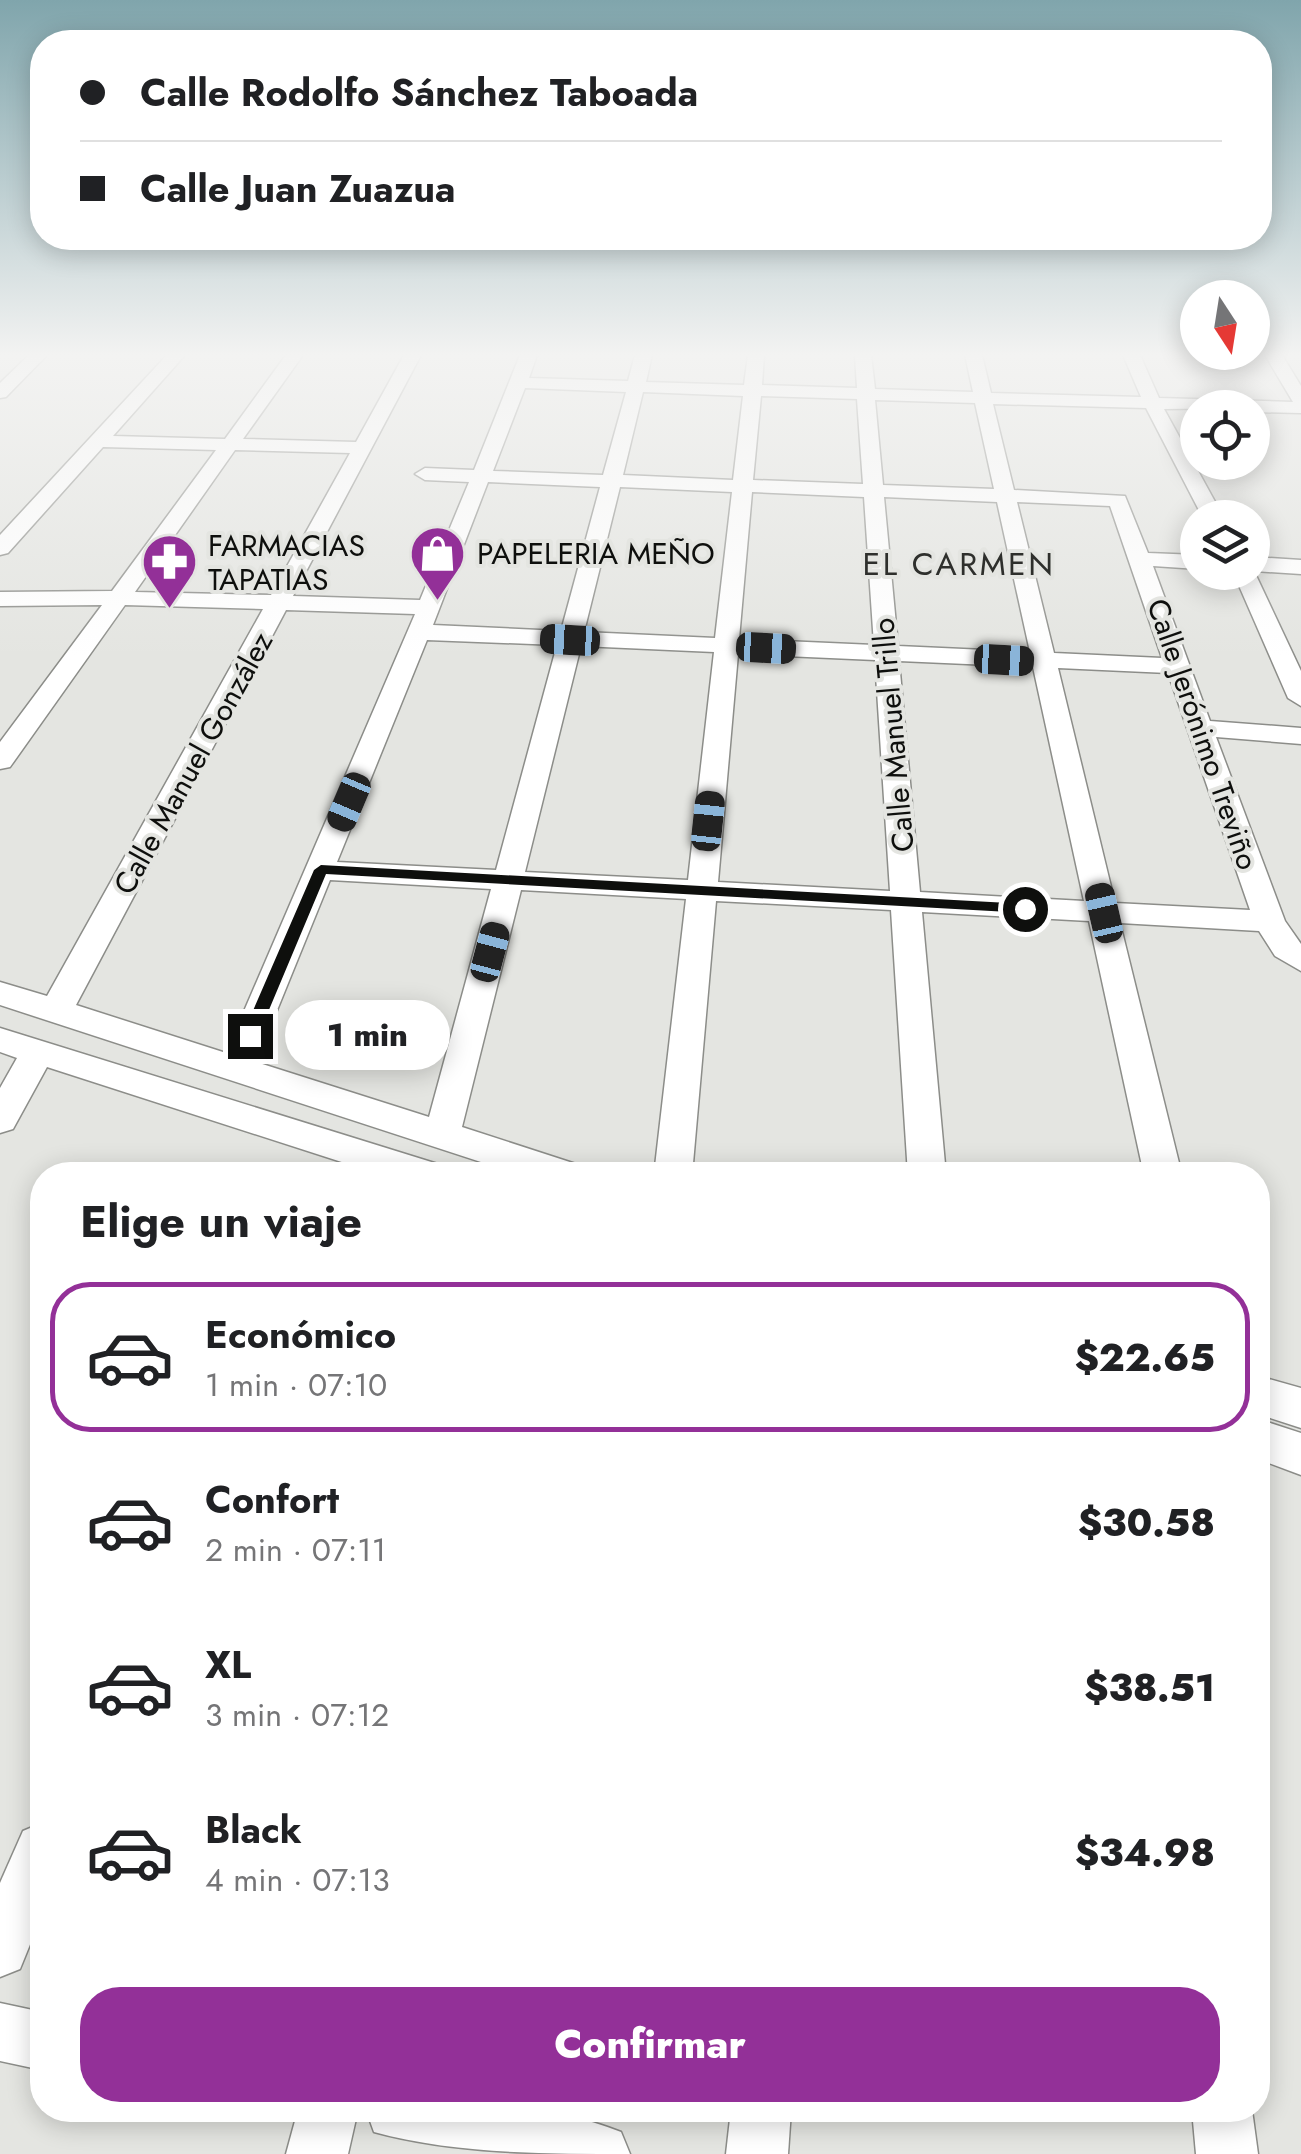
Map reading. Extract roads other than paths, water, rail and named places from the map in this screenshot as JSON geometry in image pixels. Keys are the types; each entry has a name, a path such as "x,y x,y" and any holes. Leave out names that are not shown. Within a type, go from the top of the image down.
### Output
{"street":[{"path":"0,548 86,456"},
{"path":"0,761 226,456"},
{"name":"Calle Manuel González","path":"56,1011 358,456"},
{"path":"236,1068 424,620 488,456"},
{"path":"442,1135 618,456"},
{"path":"674,1162 746,456"},
{"name":"Calle Manuel Trillo","path":"870,456 926,1162"},
{"path":"997,456 1160,1162"},
{"path":"1180,456 1204,500"},
{"path":"426,474 1006,495"},
{"name":"Calle Jerónimo Treviño","path":"1006,495 1118,500 1269,921 1286,948 1301,960"},
{"path":"1142,559 1180,561"},
{"path":"1270,565 1301,566"},
{"path":"1252,590 1301,698"},
{"path":"0,599 281,601 570,640 1176,666"},
{"path":"1199,728 1301,736"},
{"path":"321,870 1269,921"},
{"path":"0,993 526,1162"},
{"path":"0,1040 387,1162"},
{"path":"0,1119 38,1052"},
{"path":"1270,1399 1301,1408"},
{"path":"1270,1444 1301,1454"},
{"path":"0,1949 30,1878"},
{"path":"0,2032 30,2038"},
{"path":"317,2154 325,2122"},
{"path":"451,2122 599,2154"},
{"path":"757,2154 759,2122"},
{"path":"1223,2122 1227,2154"}],"place":[{"name":"PAPELERIA MEÑO","path":"438,602"},
{"name":"FARMACIAS TAPATIAS","path":"169,611"}],"district":[{"name":"EL CARMEN","path":"959,564"}]}
